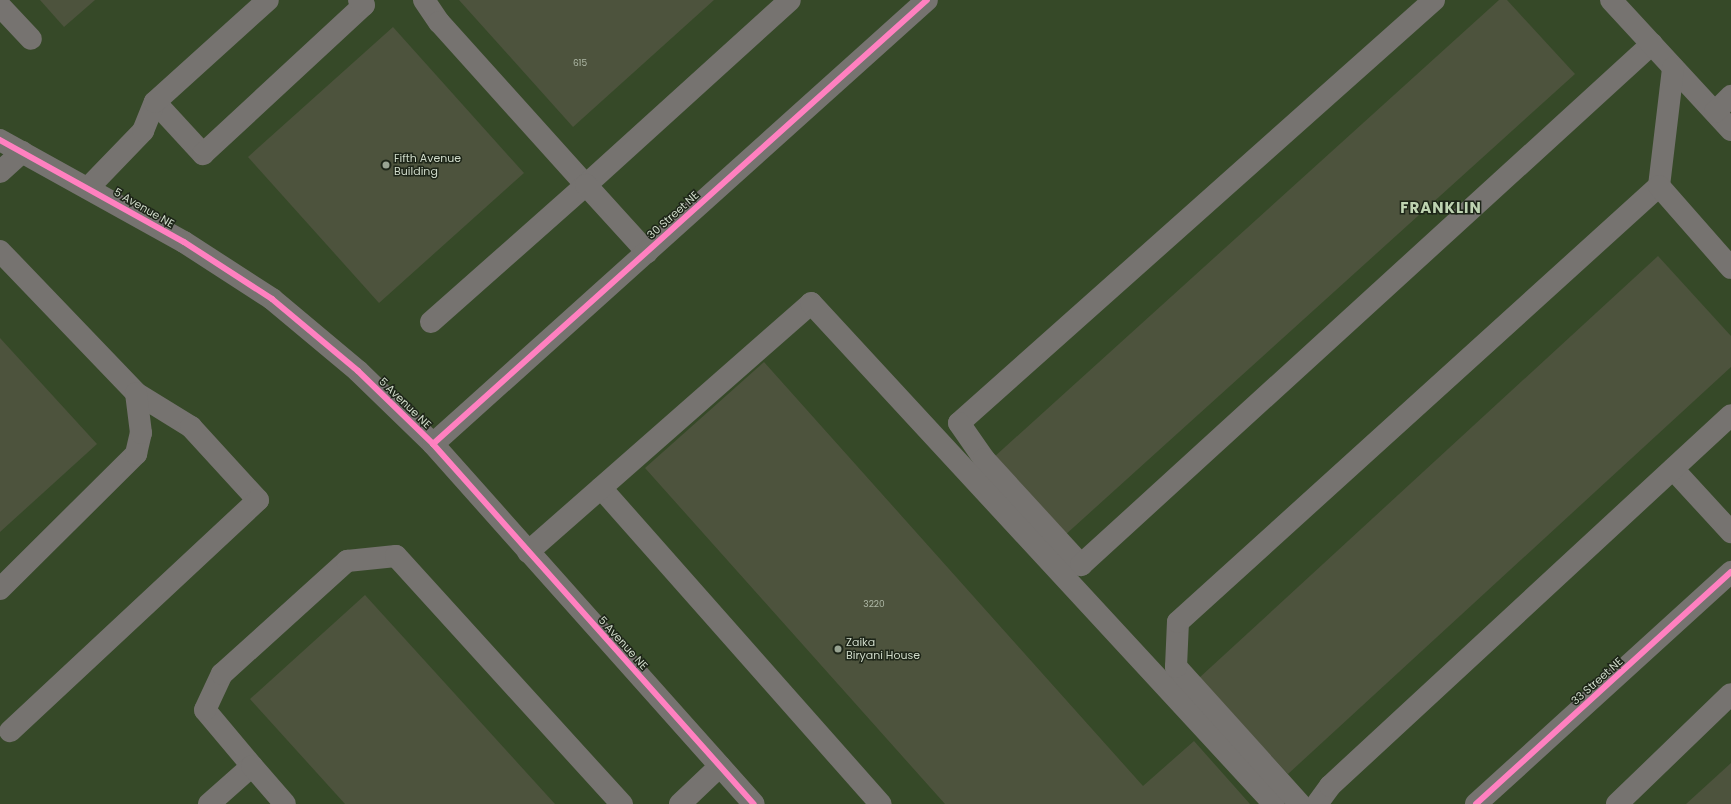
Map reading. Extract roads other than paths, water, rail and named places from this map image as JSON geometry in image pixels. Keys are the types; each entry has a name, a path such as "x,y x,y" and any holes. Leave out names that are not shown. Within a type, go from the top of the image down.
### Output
{"street":[{"path":"88,188 143,131 155,102 268,0"},
{"path":"155,102 203,154 364,5 360,0"},
{"path":"424,0 439,22 647,252"},
{"path":"431,322 586,185 790,0"},
{"name":"30 Street NE","path":"433,444 926,0"},
{"path":"1434,0 960,423 984,459 1081,565 1652,44"},
{"path":"1616,2 1652,44 1731,130"},
{"path":"0,6 31,39"},
{"path":"1300,804 1176,667 1178,622 1659,186 1674,68"},
{"path":"1715,112 1731,96"},
{"name":"5 Avenue NE","path":"0,140 88,188 272,299 358,371 433,444 754,804"},
{"path":"0,172 22,152"},
{"path":"1659,186 1731,268"},
{"path":"0,251 136,394 191,427 258,500 10,731"},
{"path":"528,552 811,303 1274,804"},
{"path":"0,589 136,454 141,433 136,394"},
{"path":"1317,804 1330,786 1731,415"},
{"path":"1673,469 1731,532"},
{"path":"601,488 881,804"},
{"path":"285,804 205,710 222,674 347,561 396,556 622,804"},
{"name":"33 Street NE","path":"1476,804 1729,577"},
{"path":"1617,804 1731,694"},
{"path":"209,804 252,766"},
{"path":"680,804 720,766"}],"place":[{"name":"Fifth Avenue Building","path":"386,165"},
{"name":"Zaika Biryani House","path":"838,649"}],"district":[{"name":"FRANKLIN","path":"1441,208"}]}
